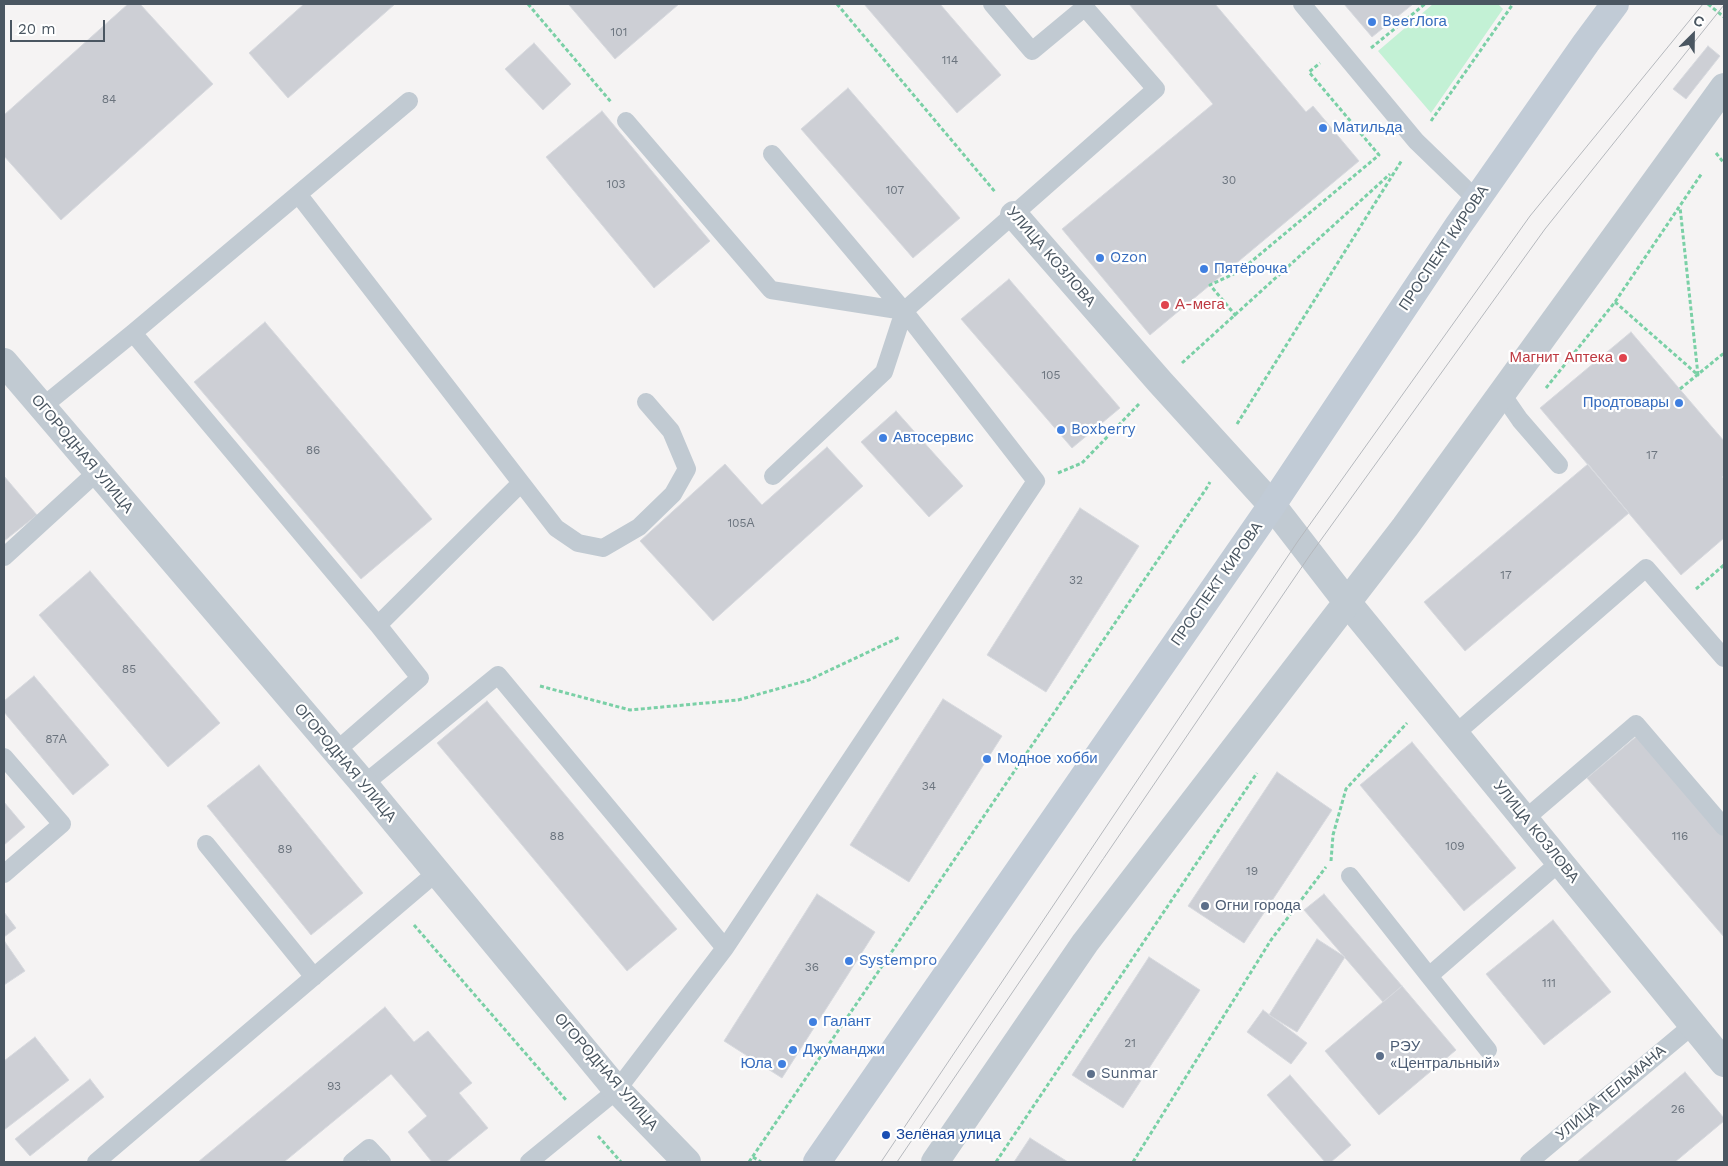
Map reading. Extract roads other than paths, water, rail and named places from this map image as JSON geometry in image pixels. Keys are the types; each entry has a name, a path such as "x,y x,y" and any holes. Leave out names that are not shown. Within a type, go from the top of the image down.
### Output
{"main road":[{"name":"ПРОСПЕКТ КИРОВА","path":"816,1162 1272,505 1477,200 1615,4"}],"street":[{"path":"935,1162 1085,942 1405,527 1724,87"},
{"name":"УЛИЦА КОЗЛОВА","path":"1014,214 1160,382 1272,505 1428,701 1724,1063"},
{"name":"ОГОРОДНАЯ УЛИЦА","path":"4,362 364,784 617,1090 686,1162"}],"lane":[{"path":"773,476 884,372 904,311 1156,89 1083,5 1032,52 992,4"},
{"path":"1302,4 1416,141 1477,200"},
{"path":"42,406 409,101"},
{"path":"626,121 771,290 904,311"},
{"path":"529,1162 617,1090 725,948 1036,481 904,311 772,154"},
{"path":"298,194 556,528 578,543 603,548 639,527 673,494 687,469 671,431 646,402"},
{"path":"133,332 378,625 420,678 336,752"},
{"path":"1502,394 1520,420 1559,465"},
{"path":"4,557 97,472"},
{"path":"378,625 521,483"},
{"path":"1455,734 1646,568 1724,658"},
{"path":"364,784 498,675 725,948"},
{"path":"1525,819 1636,724 1724,826"},
{"path":"4,757 62,824 4,874"},
{"path":"206,844 314,976"},
{"path":"1429,976 1560,862"},
{"path":"96,1162 437,872"},
{"path":"1350,876 1488,1050"},
{"name":"УЛИЦА ТЕЛЬМАНА","path":"1529,1162 1693,1025"},
{"path":"352,1162 369,1148 382,1162"}],"tram line":[{"path":"881,1162 1298,541 1530,216 1703,4"},
{"path":"897,1162 1310,555 1545,229 1724,5"}],"place":[{"name":"BeerЛога","path":"1372,22"},
{"name":"Матильда","path":"1323,128"},
{"name":"Ozon","path":"1100,258"},
{"name":"Пятёрочка","path":"1204,269"},
{"name":"А-мега","path":"1165,305"},
{"name":"Магнит Аптека","path":"1623,358"},
{"name":"Продтовары","path":"1679,403"},
{"name":"Boxberry","path":"1061,430"},
{"name":"Автосервис","path":"883,438"},
{"name":"Модное хобби","path":"987,759"},
{"name":"Огни города","path":"1205,906"},
{"name":"Systempro","path":"849,961"},
{"name":"Галант","path":"813,1022"},
{"name":"Джуманджи","path":"793,1050"},
{"name":"РЭУ «Центральный»","path":"1380,1056"},
{"name":"Юла","path":"782,1064"},
{"name":"Sunmar","path":"1091,1074"},
{"name":"Зелёная улица","path":"886,1135"}]}
